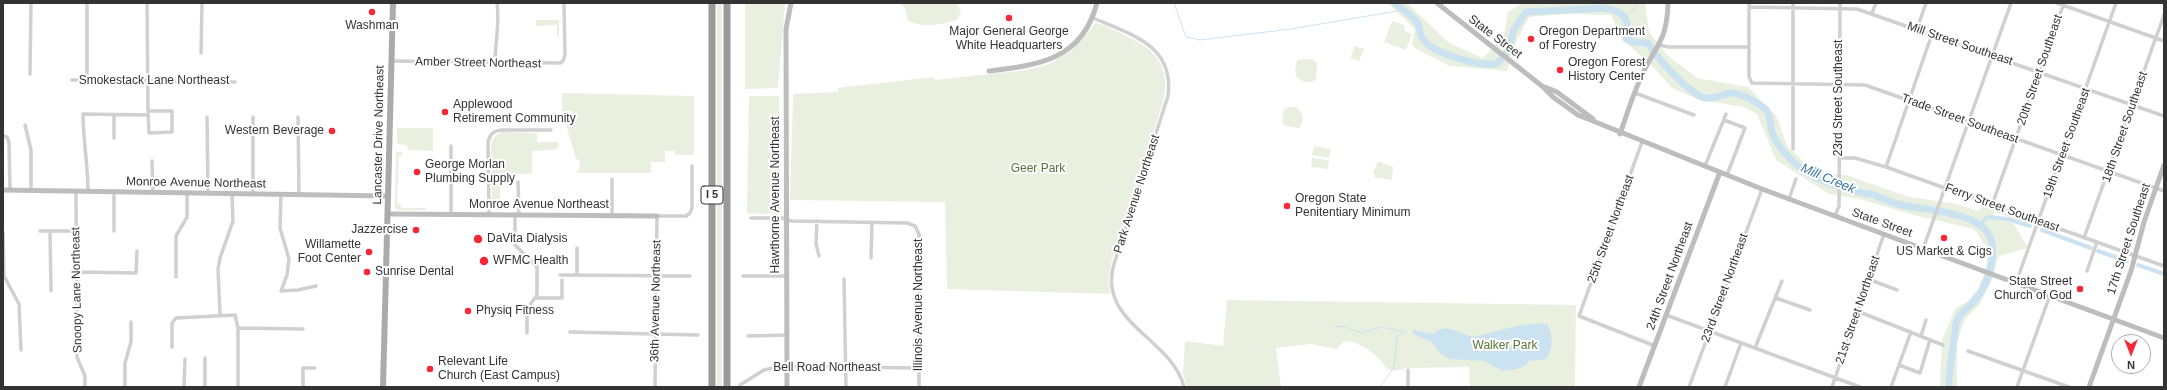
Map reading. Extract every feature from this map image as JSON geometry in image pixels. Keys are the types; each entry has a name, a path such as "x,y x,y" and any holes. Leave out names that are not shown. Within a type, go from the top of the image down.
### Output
{"highway":[{"name":"I 5","path":"712,3 712,387"},
{"name":"I 5","path":"727,3 727,387"}],"main road":[{"name":"Lancaster Drive Northeast","path":"383,387 393,3"},
{"name":"Hawthorne Avenue Northeast","path":"788,387 786,276 786,29 791,3"},
{"path":"989,71 1032,66 1051,60 1064,52 1081,38 1092,18 1097,3"},
{"name":"State Street","path":"1437,3 1542,86 1571,111 1620,134 1762,189 2164,338"},
{"path":"1620,134 1635,93 1666,31 1668,3"},
{"name":"17th Street Southeast","path":"2089,387 2114,319 2135,256 2144,222 2164,165"},
{"name":"24th Street Northeast","path":"1639,387 1720,172"},
{"name":"Monroe Avenue Northeast","path":"3,190 388,196"},
{"name":"Monroe Avenue Northeast","path":"388,214 657,216"}],"street":[{"path":"30,74 31,3"},
{"path":"86,74 87,3"},
{"path":"88,191 88,162 83,142 83,114 114,115 148,113 172,111 172,132 149,133 148,113 146,81 147,3"},
{"path":"201,53 202,3"},
{"path":"495,63 495,44 498,36 497,3"},
{"name":"Amber Street Northeast","path":"392,62 557,64 563,61 565,56 564,3"},
{"name":"23rd Street Southeast","path":"1835,216 1838,212 1839,198 1840,3"},
{"path":"1872,14 1876,3"},
{"path":"1917,29 1926,3"},
{"path":"1923,249 1994,56 2011,3"},
{"path":"2057,3 2164,41"},
{"name":"19th Street Southeast","path":"2016,283 2116,3"},
{"name":"20th Street Southeast","path":"1992,205 2063,4"},
{"path":"1660,45 1668,47 1749,47 1749,5"},
{"name":"Mill Street Southeast","path":"1749,5 1793,5 1857,9 2164,116"},
{"path":"1793,5 1794,149"},
{"name":"18th Street Southeast","path":"2084,238 2109,172 2164,15"},
{"name":"Park Avenue Northeast","path":"1092,18 1147,43 1161,58 1167,72 1168,96 1114,264 1112,284 1113,292 1120,310 1175,366 1184,387"},
{"path":"1886,167 1932,34"},
{"name":"Trade Street Southeast","path":"1749,47 1750,82 1865,85 2164,191"},
{"name":"Smokestack Lane Northeast","path":"72,80 235,82"},
{"path":"1635,93 1694,115"},
{"path":"1705,166 1726,114"},
{"path":"114,115 114,138"},
{"path":"207,117 208,193"},
{"path":"253,117 253,194"},
{"path":"298,117 299,195"},
{"path":"1724,120 1745,128 1727,175"},
{"path":"25,125 31,150 31,190"},
{"path":"489,214 488,143 491,135 499,130 551,130"},
{"path":"3,136 7,137 9,142 10,190"},
{"name":"25th Street Northeast","path":"1642,142 1579,316 1655,346"},
{"path":"451,146 451,214"},
{"name":"Ferry Street Southeast","path":"1839,158 1858,158 1886,167 2164,266"},
{"path":"152,161 153,192"},
{"name":"Monroe Avenue Northeast","path":"657,216 686,216 690,214 692,208 692,166"},
{"path":"612,179 612,215"},
{"path":"1789,199 1796,179"},
{"path":"518,182 515,245 535,264 537,293 527,309 527,333"},
{"name":"23rd Street Northeast","path":"1689,387 1762,189"},
{"name":"Snoopy Lane Northeast","path":"76,191 77,357 85,376 85,387"},
{"path":"114,192 114,231"},
{"path":"176,277 176,236 187,217 187,193"},
{"path":"220,315 218,269 220,258 233,221 232,194"},
{"path":"281,195 280,228 289,259 287,275 281,291 298,290 316,286"},
{"name":"36th Avenue Northeast","path":"654,387 658,276 657,216"},
{"path":"751,218 782,218 791,221 872,222 871,258"},
{"path":"817,221 816,244 819,256"},
{"name":"Illinois Avenue Northeast","path":"872,222 914,224 919,234 919,387"},
{"path":"50,231 51,291"},
{"path":"40,232 76,231"},
{"path":"3,232 4,276 19,304 21,350"},
{"name":"21st Street Northeast","path":"1832,387 1884,234"},
{"path":"2087,272 2097,242"},
{"path":"577,248 577,276"},
{"path":"76,272 136,273 137,251"},
{"path":"535,264 554,264"},
{"path":"560,276 690,276"},
{"path":"743,276 786,276"},
{"path":"844,279 846,387"},
{"path":"1868,279 1897,290"},
{"path":"535,298 562,298 562,280"},
{"path":"1755,348 1768,311 1776,298 1782,281"},
{"path":"2017,387 2050,295"},
{"path":"1776,298 1810,310"},
{"path":"1857,312 1943,345"},
{"path":"1666,314 1860,387"},
{"path":"172,347 174,319 179,317 234,315 238,328 238,387"},
{"path":"1921,336 1926,320"},
{"path":"125,387 125,363 131,342 131,322"},
{"path":"238,328 303,329"},
{"path":"570,332 698,335"},
{"path":"1891,387 1911,332"},
{"path":"748,336 787,336"},
{"path":"1899,365 1920,373 1930,340"},
{"path":"1725,387 1742,343"},
{"path":"1968,351 2069,387"},
{"path":"184,387 185,358"},
{"path":"205,358 205,387"},
{"name":"Bell Road Northeast","path":"740,385 764,370 787,366 919,368"},
{"path":"303,387 303,368 316,368"},
{"path":"1408,370 1408,387"}],"green space":[{"path":"717,3 722,3 722,387 717,387"},
{"path":"745,3 785,4 778,88 745,89"},
{"path":"901,3 957,3 961,11 957,20 926,25 908,21 905,9"},
{"path":"1388,3 1407,3 1449,43 1483,58 1504,35 1508,12 1523,3 1645,3 1649,32 1667,55 1697,78 1748,87 1777,117 1787,146 1806,164 1829,174 1846,175 1909,197 1952,203 1979,211 1982,204 2032,222 2031,224 1994,212 1993,216 2014,224 2028,248 1999,256 1992,279 1980,304 1965,319 1957,342 1957,387 1940,387 1942,340 1955,309 1968,301 1978,289 1987,265 1987,248 1974,229 1914,215 1859,199 1829,194 1776,160 1757,114 1744,107 1699,100 1672,88 1654,68 1622,39 1611,15 1564,14 1529,17 1517,40 1507,71 1450,66 1416,49 1412,45 1415,29"},
{"path":"536,20 559,20 559,36 557,36 557,25 536,26"},
{"path":"1392,21 1404,25 1405,31 1412,34 1406,50 1384,42"},
{"name":"Geer Park","path":"1096,23 1113,29 1143,45 1158,59 1165,78 1163,102 1111,263 1109,277 1110,294 947,289 945,202 790,200 793,94 838,92 838,88 934,77 935,80 1026,70 1047,65 1070,52"},
{"path":"1355,46 1364,49 1359,61 1350,58"},
{"path":"1311,59 1317,63 1316,79 1311,82 1306,82 1296,76 1295,69 1297,60"},
{"path":"562,93 694,96 694,155 675,155 675,151 665,151 665,162 651,162 651,173 577,173 577,170 579,170 580,160 576,159 566,120 572,120 572,111 562,111"},
{"path":"749,96 779,96 781,212 764,214 747,213"},
{"path":"1294,106 1300,110 1303,118 1299,128 1286,126 1282,122 1284,109"},
{"path":"397,128 433,128 433,151 409,150 406,145 397,144"},
{"path":"502,132 537,133 537,142 558,142 558,148 554,150 532,151 532,174 500,174 500,210 492,210 491,144 495,136"},
{"path":"1314,146 1331,149 1329,158 1312,155"},
{"path":"396,152 402,152 402,156 399,156 397,204 401,205 401,208 426,208 426,210 398,210 395,208"},
{"path":"1312,158 1329,160 1328,169 1311,167"},
{"path":"1378,161 1393,167 1392,180 1374,177 1375,175 1373,173"},
{"name":"Walker Park","path":"1227,300 1576,305 1575,387 1470,387 1469,367 1406,368 1390,370 1364,347 1349,341 1344,341 1337,349 1311,344 1276,348 1281,387 1187,387 1183,374 1185,341 1223,346"}],"water":[{"path":"1542,323 1548,325 1552,338 1549,355 1546,359 1529,361 1526,365 1517,369 1502,371 1485,361 1450,359 1440,353 1432,342 1413,334 1413,330 1434,334 1437,330 1447,328 1473,337 1517,326"}],"waterway":[{"path":"1174,3 1186,37 1200,40 1291,29 1403,10"},
{"name":"Mill Creek","path":"1395,3 1416,21 1423,39 1436,50 1456,58 1488,64 1496,64 1509,51 1513,31 1526,12 1603,8 1614,10 1623,16 1627,23 1626,39 1633,42 1648,43 1674,75 1692,91 1706,98 1733,93 1747,97 1763,107 1768,113 1772,133 1781,148 1797,166 1807,173 1841,188 1871,194 1897,204 1961,216 1983,227 1992,242 1992,260 1988,278 1980,294 1962,313 1956,323 1949,387"},
{"path":"1563,3 1563,9"},
{"path":"1624,17 1634,10 1636,3"},
{"path":"1979,226 1987,217 2008,219 2030,226"},
{"path":"2042,230 2091,248"},
{"path":"2098,251 2127,261"},
{"path":"2138,265 2164,274"},
{"path":"1334,326 1345,327 1361,333 1382,327 1405,332"},
{"path":"1380,387 1394,367 1397,337 1404,332"}],"place":[{"name":"Washman","path":"372,12"},
{"name":"Major General George White Headquarters","path":"1009,18"},
{"name":"Oregon Department of Forestry","path":"1531,39"},
{"name":"Oregon Forest History Center","path":"1560,70"},
{"name":"Applewood Retirement Community","path":"445,112"},
{"name":"Western Beverage","path":"332,131"},
{"name":"George Morlan Plumbing Supply","path":"417,172"},
{"name":"Oregon State Penitentiary Minimum","path":"1287,206"},
{"name":"Jazzercise","path":"416,230"},
{"name":"US Market & Cigs","path":"1944,238"},
{"name":"DaVita Dialysis","path":"478,239"},
{"name":"Willamette Foot Center","path":"369,252"},
{"name":"WFMC Health","path":"484,261"},
{"name":"Sunrise Dental","path":"367,272"},
{"name":"State Street Church of God","path":"2080,289"},
{"name":"Physiq Fitness","path":"468,311"},
{"name":"Relevant Life Church (East Campus)","path":"430,369"}]}
